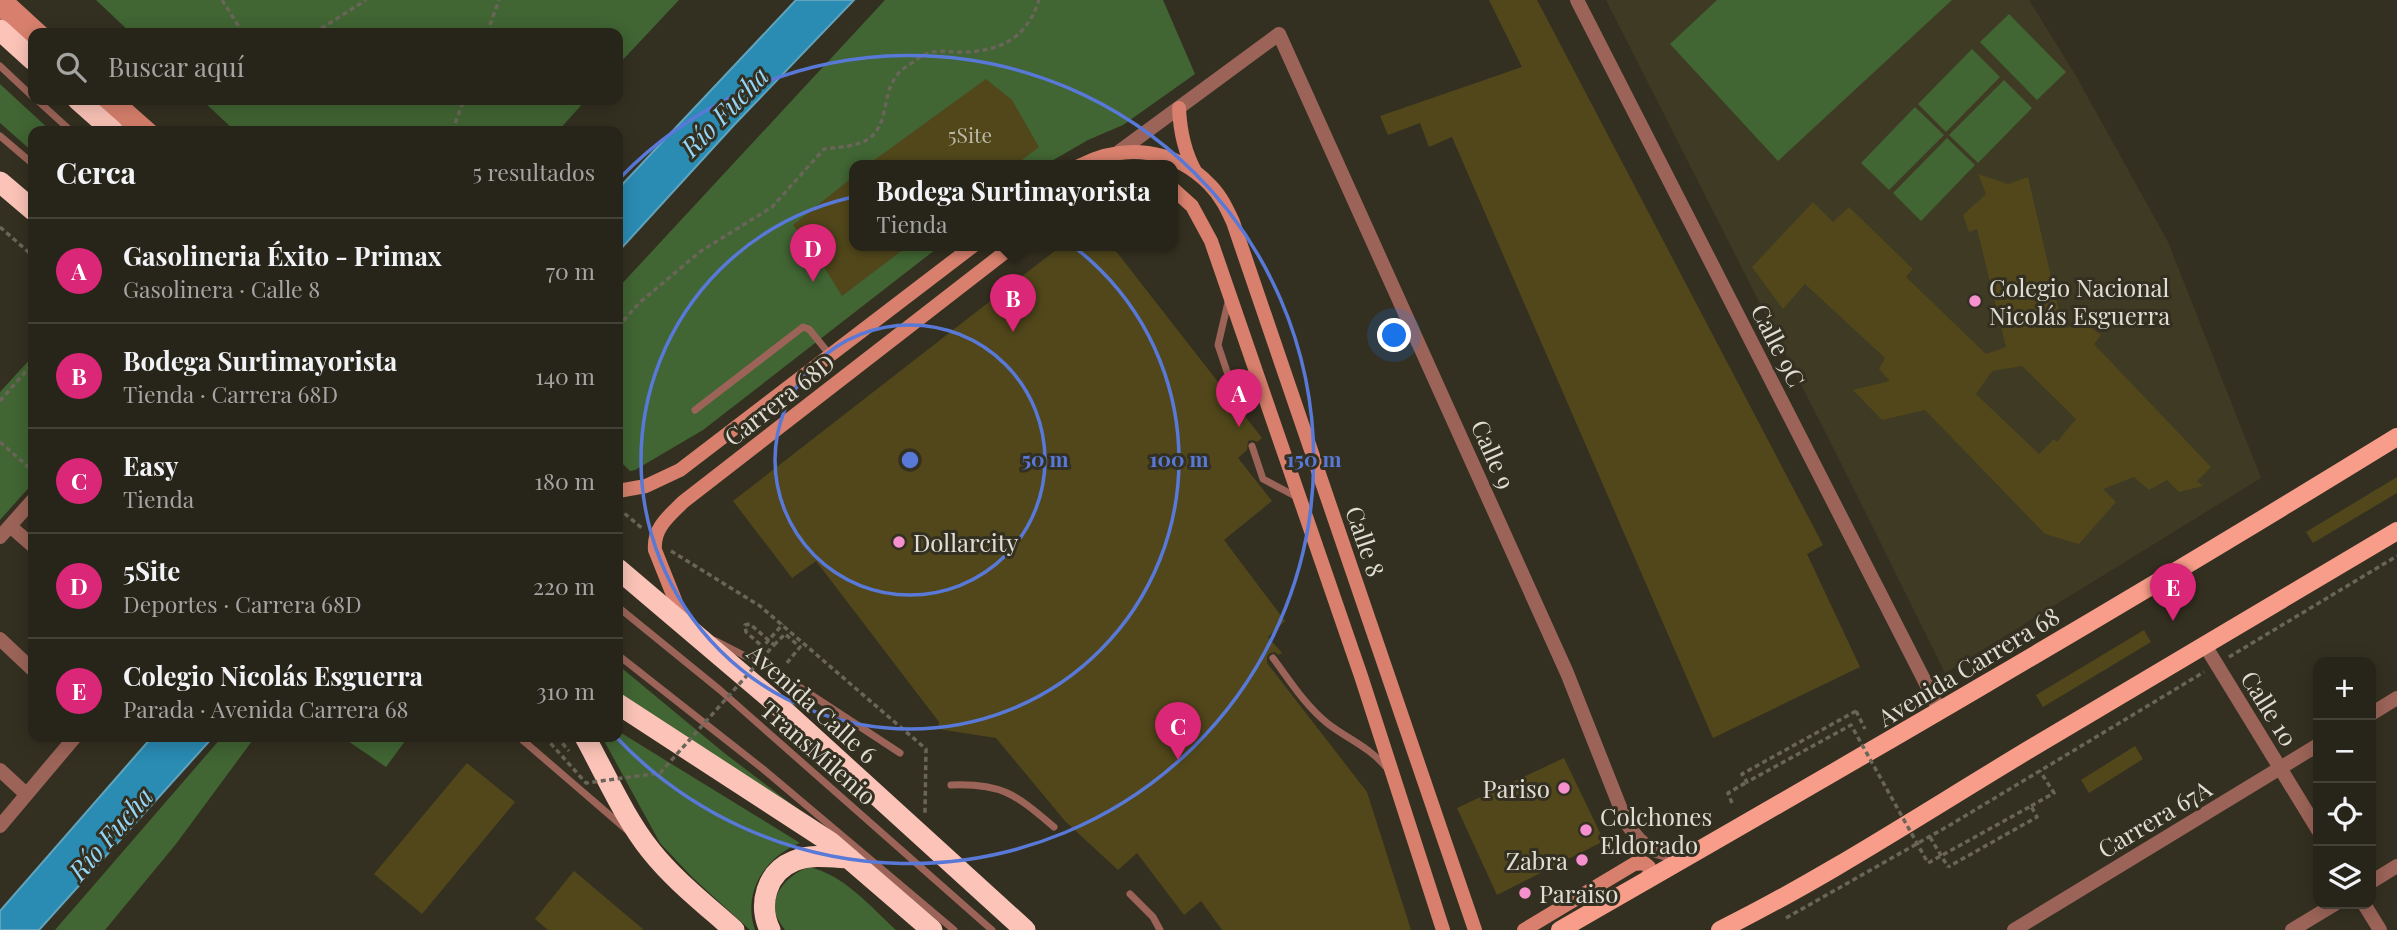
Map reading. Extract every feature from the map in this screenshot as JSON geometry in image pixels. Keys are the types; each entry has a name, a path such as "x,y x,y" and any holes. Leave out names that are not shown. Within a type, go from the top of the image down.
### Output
{"highway":[{"path":"0,30 28,55"},
{"path":"84,105 107,126"},
{"path":"0,181 28,206"},
{"name":"Avenida Calle 6","path":"623,573 770,698 1025,930"},
{"path":"623,707 803,824 934,926"},
{"path":"588,742 649,849 734,930"},
{"path":"770,930 763,904 767,890 782,867 794,860 811,857 849,858"}],"main road":[{"name":"Avenida Carrera 68","path":"1560,930 1940,711 2397,437"},
{"path":"1720,930 1826,875 2045,740 2397,531"}],"street":[{"path":"6,0 37,28"},
{"name":"Calle 9C","path":"1577,0 1940,711"},
{"path":"0,9 28,34"},
{"name":"Calle 9","path":"1179,108 1279,34 1567,673 1626,822 1635,837 1648,848 1665,855 1692,856"},
{"path":"105,105 128,126"},
{"path":"122,105 145,126"},
{"path":"1090,160 1120,151 1179,108 1183,142 1196,172"},
{"path":"1115,160 1120,151"},
{"name":"Calle 8","path":"1120,151 1152,153 1174,160"},
{"name":"Calle 8","path":"1178,162 1211,185 1223,201 1233,222 1475,930"},
{"name":"Calle 8","path":"1178,193 1201,218 1230,294 1446,927"},
{"name":"Carrera 68D","path":"623,490 646,486 680,470 966,251"},
{"name":"Carrera 68D","path":"685,625 655,550 655,538 661,525 683,502 1007,251"},
{"path":"28,506 5,532 28,544"},
{"path":"0,639 28,665"},
{"name":"Calle 10","path":"2206,646 2313,822"},
{"path":"2376,710 2397,698"},
{"path":"0,826 71,742"},
{"name":"Carrera 67A","path":"2014,930 2313,748"},
{"path":"0,770 26,794"},
{"path":"1524,930 1634,864 1644,863 1649,867 1650,873 1644,882"},
{"path":"2376,879 2397,866"},
{"path":"2292,930 2327,909"},
{"path":"2367,909 2380,930"}],"lane":[{"path":"0,66 28,92"},
{"path":"43,105 66,126"},
{"path":"0,136 28,160"},
{"path":"1230,294 1218,345 1240,410"},
{"path":"695,410 803,327 809,329 830,355"},
{"path":"1252,446 1263,479 1301,499"},
{"name":"TransMilenio","path":"623,611 720,690 992,930"},
{"path":"685,625 779,673 901,753"},
{"path":"1273,658 1310,707 1328,724 1374,753 1394,777"},
{"name":"TransMilenio","path":"623,659 763,769 934,926 954,930"},
{"path":"525,742 649,849"},
{"path":"951,785 995,787 1009,793 1054,827"},
{"path":"1130,894 1153,917 1160,930"}],"path":[{"path":"222,0 240,28"},
{"path":"322,28 366,0"},
{"path":"489,28 499,0"},
{"path":"623,321 639,303 701,251 772,206 824,149 852,145 870,137 881,121 889,85 901,69 926,54 942,51 982,51 1000,47 1018,36 1034,15 1039,0"},
{"path":"454,126 462,105"},
{"path":"0,227 28,252"},
{"path":"0,401 28,369"},
{"path":"0,442 28,467"},
{"path":"671,551 720,579 783,624 926,749 926,778"},
{"path":"1783,919 1930,837 2397,556"},
{"path":"753,659 783,624"},
{"path":"773,636 763,647 746,632 745,625 751,625 774,645"},
{"path":"549,742 586,783 660,773 785,634 800,647 779,673"},
{"path":"1747,782 1742,774 1856,711 1866,729"},
{"path":"1732,803 1727,793 1850,725 1928,863 2054,793 2040,771"},
{"path":"561,742 570,752"},
{"path":"555,768 580,742"},
{"path":"1930,837 1948,867 2037,817 2031,806"}],"shaded area":[{"name":"Colegio Nacional Nicolás Esguerra","path":"1606,0 2029,0 2076,76 2168,242 2261,478 1945,673"}],"green space":[{"path":"96,0 679,0 623,60 623,28 126,28"},
{"path":"885,0 1163,0 1195,74 1123,125 1088,140 1053,160 849,160 849,251 934,251 703,430 630,471 623,464 623,283"},
{"path":"1717,0 1952,0 1778,161 1670,44"},
{"path":"2009,14 2066,72 2037,100 1980,42"},
{"path":"1972,49 2000,77 1946,132 1918,104"},
{"path":"2004,80 2032,108 1978,163 1949,135"},
{"path":"0,84 46,126 28,126 28,148 0,123"},
{"path":"207,105 581,105 563,126 230,126"},
{"path":"1915,107 1944,135 1889,190 1861,163"},
{"path":"1947,138 1975,165 1921,221 1893,193"},
{"path":"28,361 28,489 0,520 0,392"},
{"path":"623,669 723,752 807,816 655,721 623,697"},
{"path":"623,734 800,843 776,857 760,878 754,889 752,902 755,930 750,930 693,878 660,843 605,742 623,742"},
{"path":"218,742 251,742 176,844 105,930 55,930"},
{"path":"349,742 404,742 386,767"},
{"path":"809,867 845,884 896,930 785,930 776,915 776,899 789,879"}],"water":[{"name":"Río Fucha","path":"796,0 854,0 623,247 623,184"},
{"name":"Río Fucha","path":"148,742 208,742 39,930 0,930 0,911"}],"building":[{"path":"1489,0 1537,0 1823,545 1807,554 1860,667 1713,738 1452,137 1429,147 1420,123 1388,135 1380,116 1522,67"},
{"path":"986,79 1012,100 1039,147 1022,160 874,160"},
{"path":"1978,174 2008,184 2028,177 2063,328 2087,325 2101,335 2094,344 2211,467 2197,481 2203,486 2179,492 2167,480 2149,490 2134,477 2103,489 2116,502 2079,544 2045,534 1925,410 1882,420 1853,390 1890,381 1879,369 1885,358 1805,284 1783,309 1752,267 1813,202 1833,222 1849,207 1913,269 1906,277 1986,354 2006,347 1977,229 1969,232 1963,215 1986,194","holes":["2022,366 2076,419 2057,442 2054,439 2039,454 1976,394 1992,371"]},
{"path":"849,180 849,251 901,251 842,296 814,251 793,225"},
{"path":"1055,251 1116,251 1229,396 1236,414 1244,415 1262,438 1257,442 1248,441 1247,450 1238,458 1272,501 1224,540 1285,621 1268,637 1282,653 1270,653 1267,663 1367,792 1411,930 1222,930 1201,901 1184,915 1137,853 1118,870 1065,821 996,738 938,729 939,722 816,561 792,578 733,501"},
{"path":"2397,477 2397,493 2313,543 2306,532"},
{"path":"2144,630 2151,642 2043,707 2036,695"},
{"path":"2135,746 2143,759 2089,793 2081,780"},
{"path":"1564,758 1604,841 1497,895 1457,808"},
{"path":"467,763 515,802 422,914 374,874"},
{"path":"574,871 644,930 548,930 535,919"}],"place":[{"name":"5Site","path":"813,282"},
{"name":"Colegio Nacional Nicolás Esguerra","path":"1975,301"},
{"name":"Bodega Surtimayorista","path":"1013,332"},
{"name":"Gasolineria Éxito - Primax","path":"1239,427"},
{"name":"Dollarcity","path":"899,542"},
{"name":"Colegio Nicolás Esguerra","path":"2173,621"},
{"name":"Easy","path":"1178,760"},
{"name":"Pariso","path":"1564,788"},
{"name":"Colchones Eldorado","path":"1586,830"},
{"name":"Zabra","path":"1582,860"},
{"name":"Paraiso","path":"1525,893"}]}
